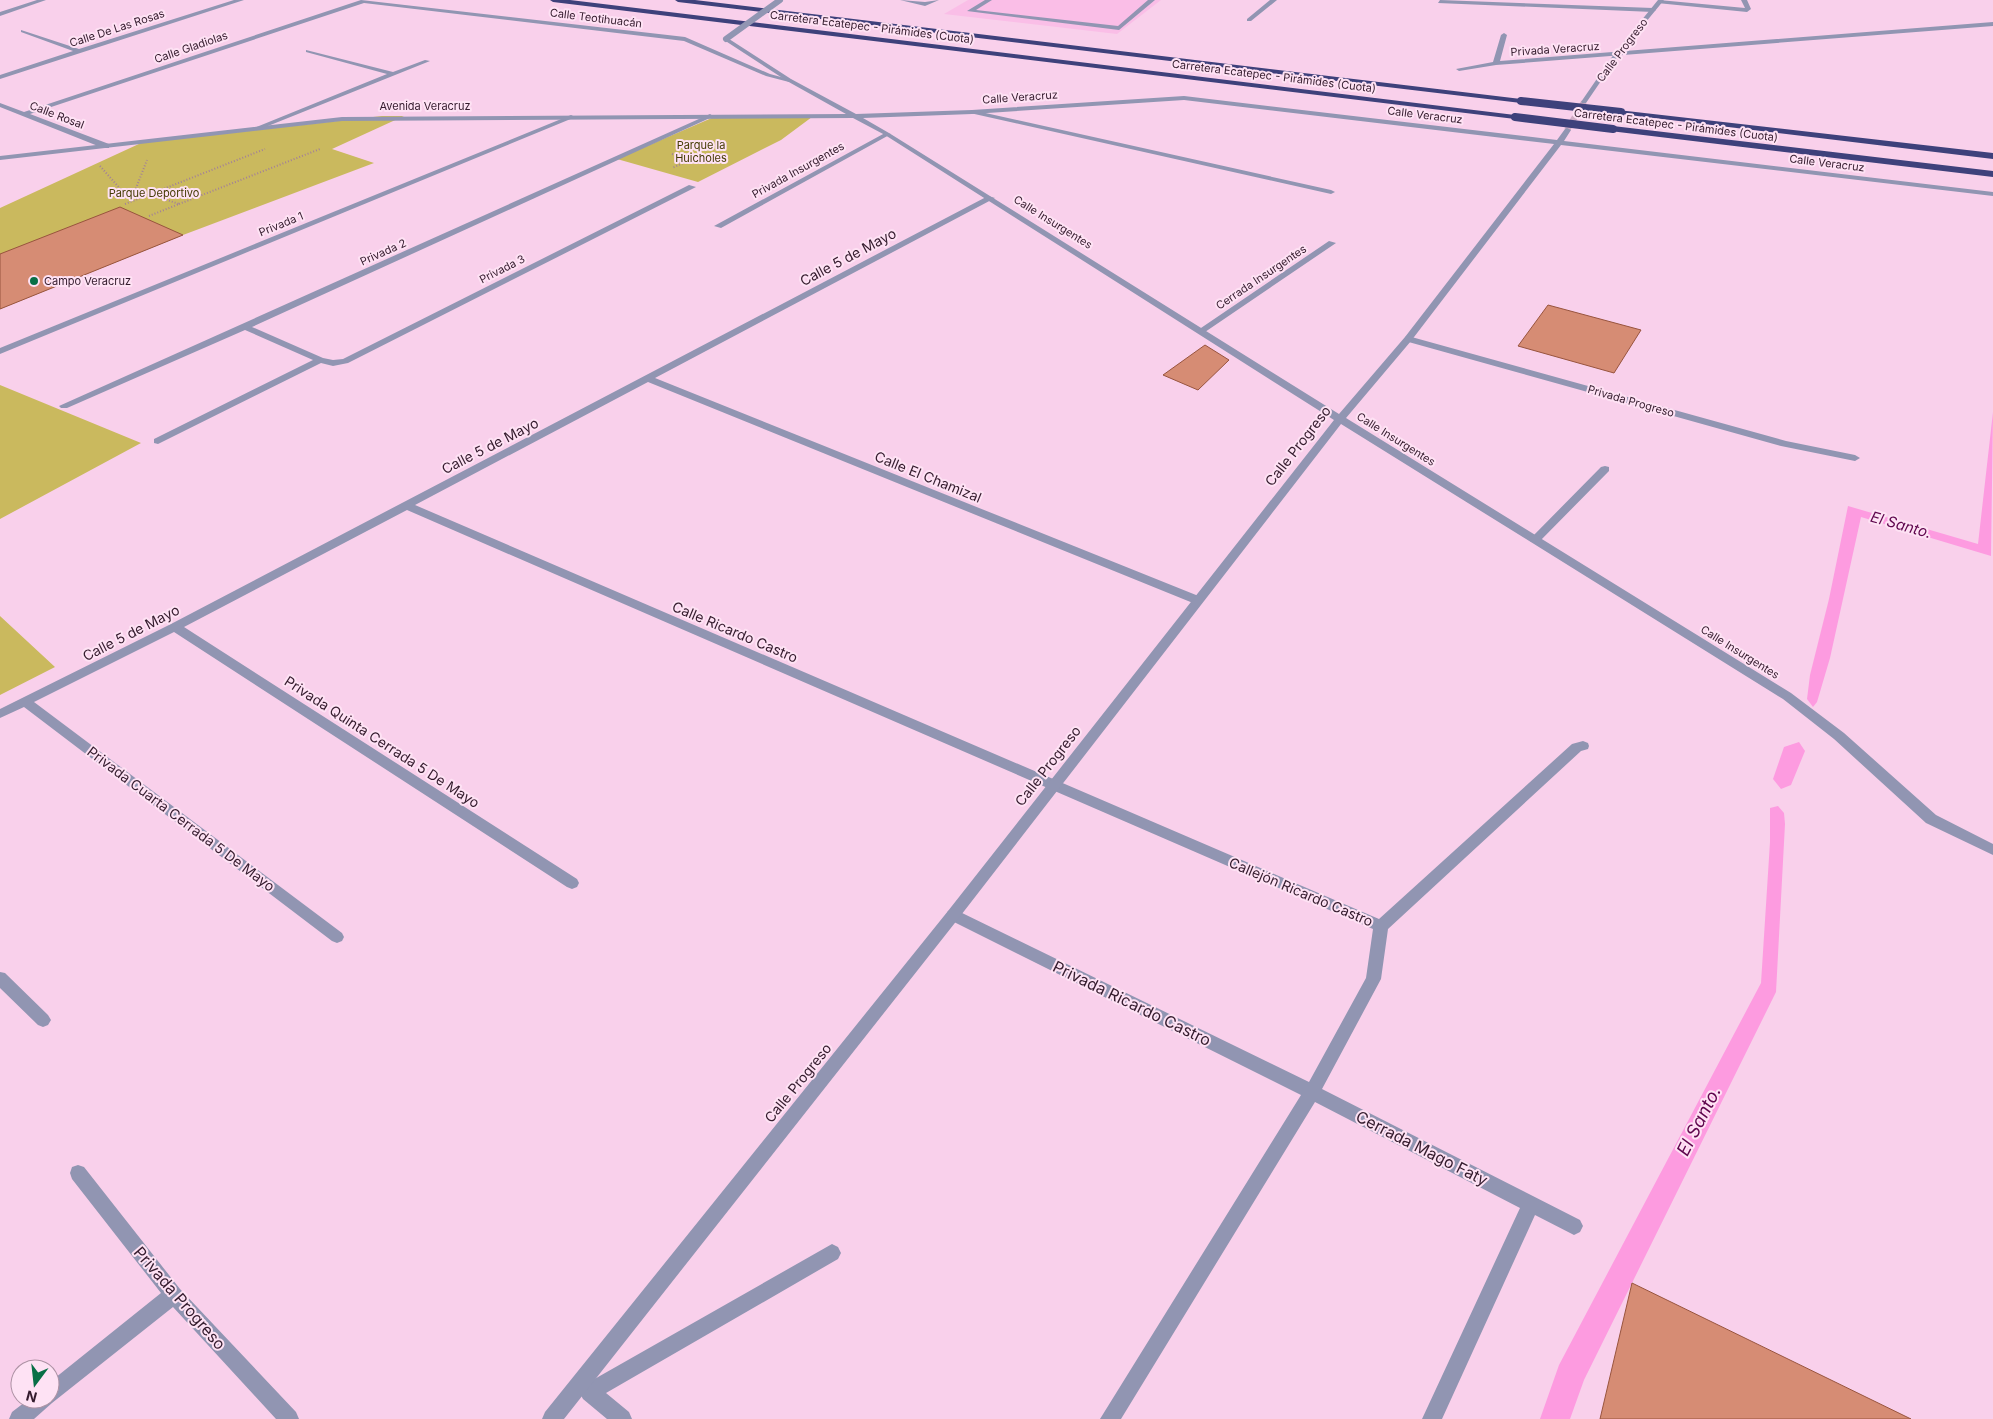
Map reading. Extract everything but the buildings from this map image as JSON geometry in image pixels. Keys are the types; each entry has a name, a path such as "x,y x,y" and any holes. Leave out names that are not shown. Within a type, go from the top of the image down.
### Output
{"highway":[{"name":"Carretera Ecatepec - Pirámides (Cuota)","path":"553,0 1993,174"},
{"name":"Carretera Ecatepec - Pirámides (Cuota)","path":"678,0 1993,156"}],"street":[{"path":"0,14 43,0"},
{"name":"Calle De Las Rosas","path":"0,77 217,6 241,0"},
{"name":"Calle Insurgentes","path":"780,0 726,39 789,80 887,134 991,198 1340,419 1787,696 1839,736 1931,819 1993,850"},
{"path":"903,0 925,4 936,0"},
{"path":"989,0 970,11 1119,28 1152,0"},
{"path":"1250,20 1274,0"},
{"path":"1660,1 1747,10 1744,0"},
{"name":"Calle Teotihuacán","path":"364,1 685,39 768,75 789,80"},
{"name":"Calle Gladiolas","path":"24,114 364,1"},
{"name":"Calle Progreso","path":"1584,102 1616,55 1660,1"},
{"path":"1440,2 1653,10"},
{"path":"1616,55 1993,24"},
{"path":"23,31 80,51"},
{"name":"Privada Veracruz","path":"1496,63 1504,35"},
{"path":"308,51 392,74"},
{"name":"Privada Veracruz","path":"1459,69 1496,63 1616,55"},
{"path":"256,129 426,61"},
{"name":"Calle Veracruz","path":"853,116 972,112 1184,98 1993,194"},
{"name":"Calle Rosal","path":"0,105 106,146"},
{"path":"972,112 1330,192"},
{"name":"Privada 2","path":"64,406 245,327 710,116"},
{"name":"Avenida Veracruz","path":"0,158 342,119 853,116"},
{"name":"Privada 1","path":"0,351 571,117"},
{"name":"Calle Progreso","path":"552,1419 585,1387 1197,600 1340,419 1408,339 1559,143 1567,130"},
{"name":"Privada Insurgentes","path":"718,226 887,134"},
{"name":"Privada 3","path":"245,327 320,360 333,363 346,360 692,187"},
{"name":"Calle 5 de Mayo","path":"0,714 175,627 405,505 650,379 991,198"},
{"name":"Cerrada Insurgentes","path":"1202,330 1332,243"},
{"name":"Privada Progreso","path":"1408,339 1785,444 1855,458"},
{"name":"Privada 3","path":"158,441 320,360"},
{"name":"Calle El Chamizal","path":"650,379 1197,600"},
{"path":"1535,540 1605,469"},
{"name":"Calle Ricardo Castro","path":"405,505 1053,786"},
{"name":"Privada Quinta Cerrada 5 De Mayo","path":"175,627 572,883"},
{"name":"Privada Cuarta Cerrada 5 De Mayo","path":"25,702 337,937"},
{"name":"Callejón Ricardo Castro","path":"1053,786 1381,926 1577,747 1583,746"},
{"name":"Privada Ricardo Castro","path":"952,915 1312,1092"},
{"path":"1110,1419 1312,1092 1373,979 1381,926"},
{"path":"0,978 43,1020"},
{"name":"Cerrada Mago Faty","path":"1312,1092 1574,1226"},
{"name":"Privada Progreso","path":"78,1173 174,1295 289,1419"},
{"path":"1432,1419 1531,1204"},
{"path":"622,1419 585,1387 832,1253"},
{"path":"60,1386 174,1295"},
{"path":"19,1419 32,1409"}],"path":[{"path":"132,201 154,141"},
{"path":"125,204 268,148"},
{"path":"149,216 320,149"},
{"path":"99,166 132,201"},
{"path":"149,194 179,204"}],"shaded area":[{"path":"968,0 1161,0 1117,34 944,14"}],"green space":[{"name":"Parque Deportivo","path":"382,116 404,116 332,149 374,163 183,235 0,309 0,208 141,143"},
{"name":"Parque la Huicholes","path":"714,117 812,117 781,140 698,182 617,159"},
{"path":"0,385 141,443 0,519"},
{"path":"0,616 55,667 0,695"}],"water":[{"name":"El Santo.","path":"1993,412 1991,556 1861,517 1830,658 1817,702 1813,707 1807,699 1810,675 1829,599 1848,506 1978,544"},
{"path":"1799,742 1805,751 1791,785 1781,789 1773,779 1784,747"},
{"name":"El Santo.","path":"1778,806 1784,813 1785,824 1776,992 1584,1380 1570,1419 1540,1419 1559,1365 1761,983 1770,842 1770,808"}],"tunnel":[{"path":"1567,130 1584,102"}],"place":[{"name":"Campo Veracruz","path":"34,281"}]}
